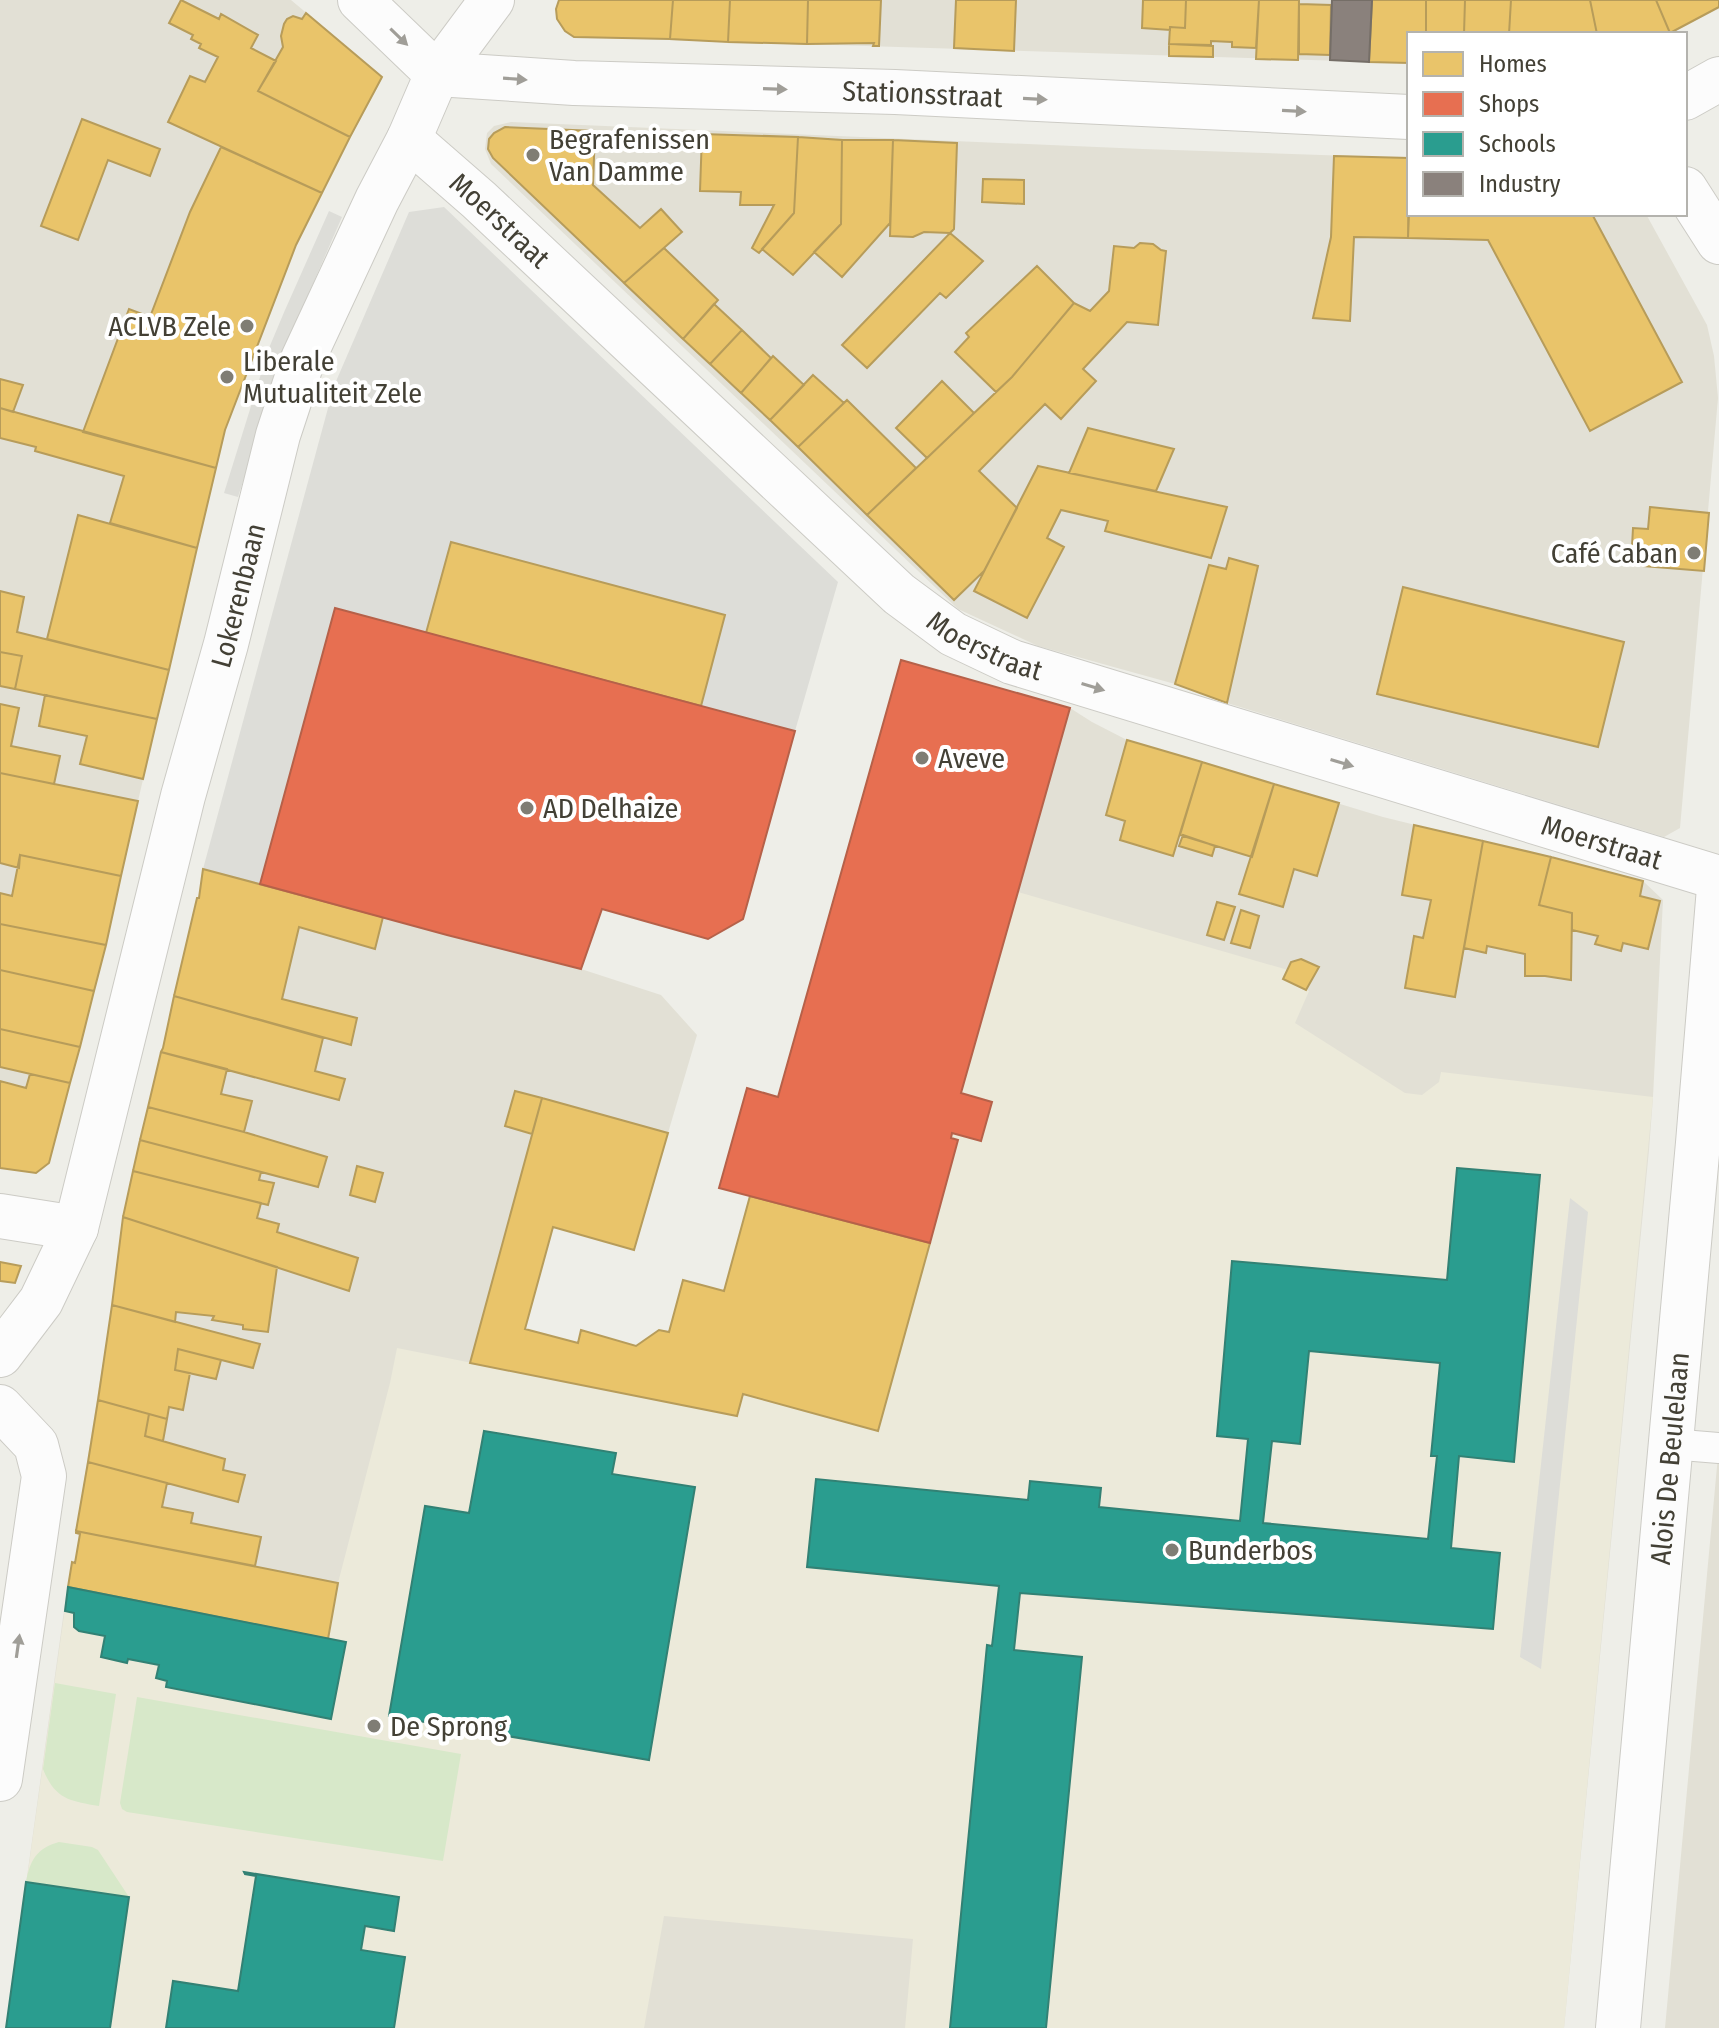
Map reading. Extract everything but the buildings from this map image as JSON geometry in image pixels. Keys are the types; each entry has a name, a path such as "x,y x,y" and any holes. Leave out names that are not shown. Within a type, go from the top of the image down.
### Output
{"street":[{"path":"360,0 437,74"},
{"name":"Lokerenbaan","path":"0,1355 41,1301 76,1228 183,796 226,644 278,435 303,359 437,74 492,0"},
{"name":"Stationsstraat","path":"437,74 574,83 895,92 1407,117"},
{"path":"1687,97 1719,79"},
{"name":"Moerstraat","path":"409,139 479,200 899,594 953,634 1012,662 1719,878"},
{"path":"1687,192 1719,242"},
{"name":"Alois De Beulelaan","path":"1618,2028 1670,1444 1708,1144 1719,888"},
{"path":"0,1216 76,1228"},
{"path":"0,1407 36,1445 44,1476 0,1779"}],"lane":[{"path":"1670,1444 1719,1448"}],"shaded area":[{"path":"0,0 291,0 382,79 296,244 225,430 106,945 49,1163 36,1173 0,1168"},
{"path":"559,0 1719,0 1719,7 1673,32 1407,32 1407,63 574,37 565,31 557,19"},
{"path":"511,122 1407,158 1407,216 1647,216 1707,325 1718,398 1680,828 1664,837 1227,703 1175,684 1038,646 958,609 491,164 485,149 487,133 494,126"},
{"path":"444,207 838,582 795,731 701,706 725,615 451,542 426,633 335,609 260,884 203,869 334,386 409,212"},
{"path":"329,211 342,217 285,348 238,497 224,493 269,348"},
{"path":"1070,708 1127,740 1383,817 1643,881 1663,900 1649,1150 1564,2028 6,2028 67,1589 80,1535 76,1531 123,1217 199,898 203,869 581,969 661,995 697,1035 668,1133 542,1098 471,1363 737,1416 878,1431 957,1140 951,1138 952,1133 981,1140 961,1093"},
{"name":"Bunderbos","path":"1018,892 1288,970 1283,979 1309,991 1295,1023 1405,1093 1422,1095 1439,1082 1441,1072 1653,1097 1564,2028 905,2028 913,1939 664,1916 644,2028 6,2028 68,1587 328,1638 338,1583 397,1348 737,1416 743,1394 878,1430 957,1140 951,1138 952,1133 981,1140 961,1093"},
{"path":"1570,1198 1588,1212 1541,1669 1520,1657"},
{"path":"1719,1445 1719,2028 1665,2028"}],"green space":[{"path":"55,1683 116,1694 99,1806 64,1797 53,1787 43,1769"},
{"path":"137,1697 461,1754 443,1861 127,1812 120,1803"},
{"path":"59,1842 98,1850 129,1897 26,1882 36,1856"}],"place":[{"name":"Begrafenissen Van Damme","path":"533,155"},
{"name":"ACLVB Zele","path":"247,326"},
{"name":"Liberale Mutualiteit Zele","path":"227,377"},
{"name":"Café Caban","path":"1694,553"},
{"name":"Aveve","path":"922,758"},
{"name":"AD Delhaize","path":"527,808"},
{"name":"Bunderbos","path":"1172,1550"},
{"name":"De Sprong","path":"374,1726"}]}
